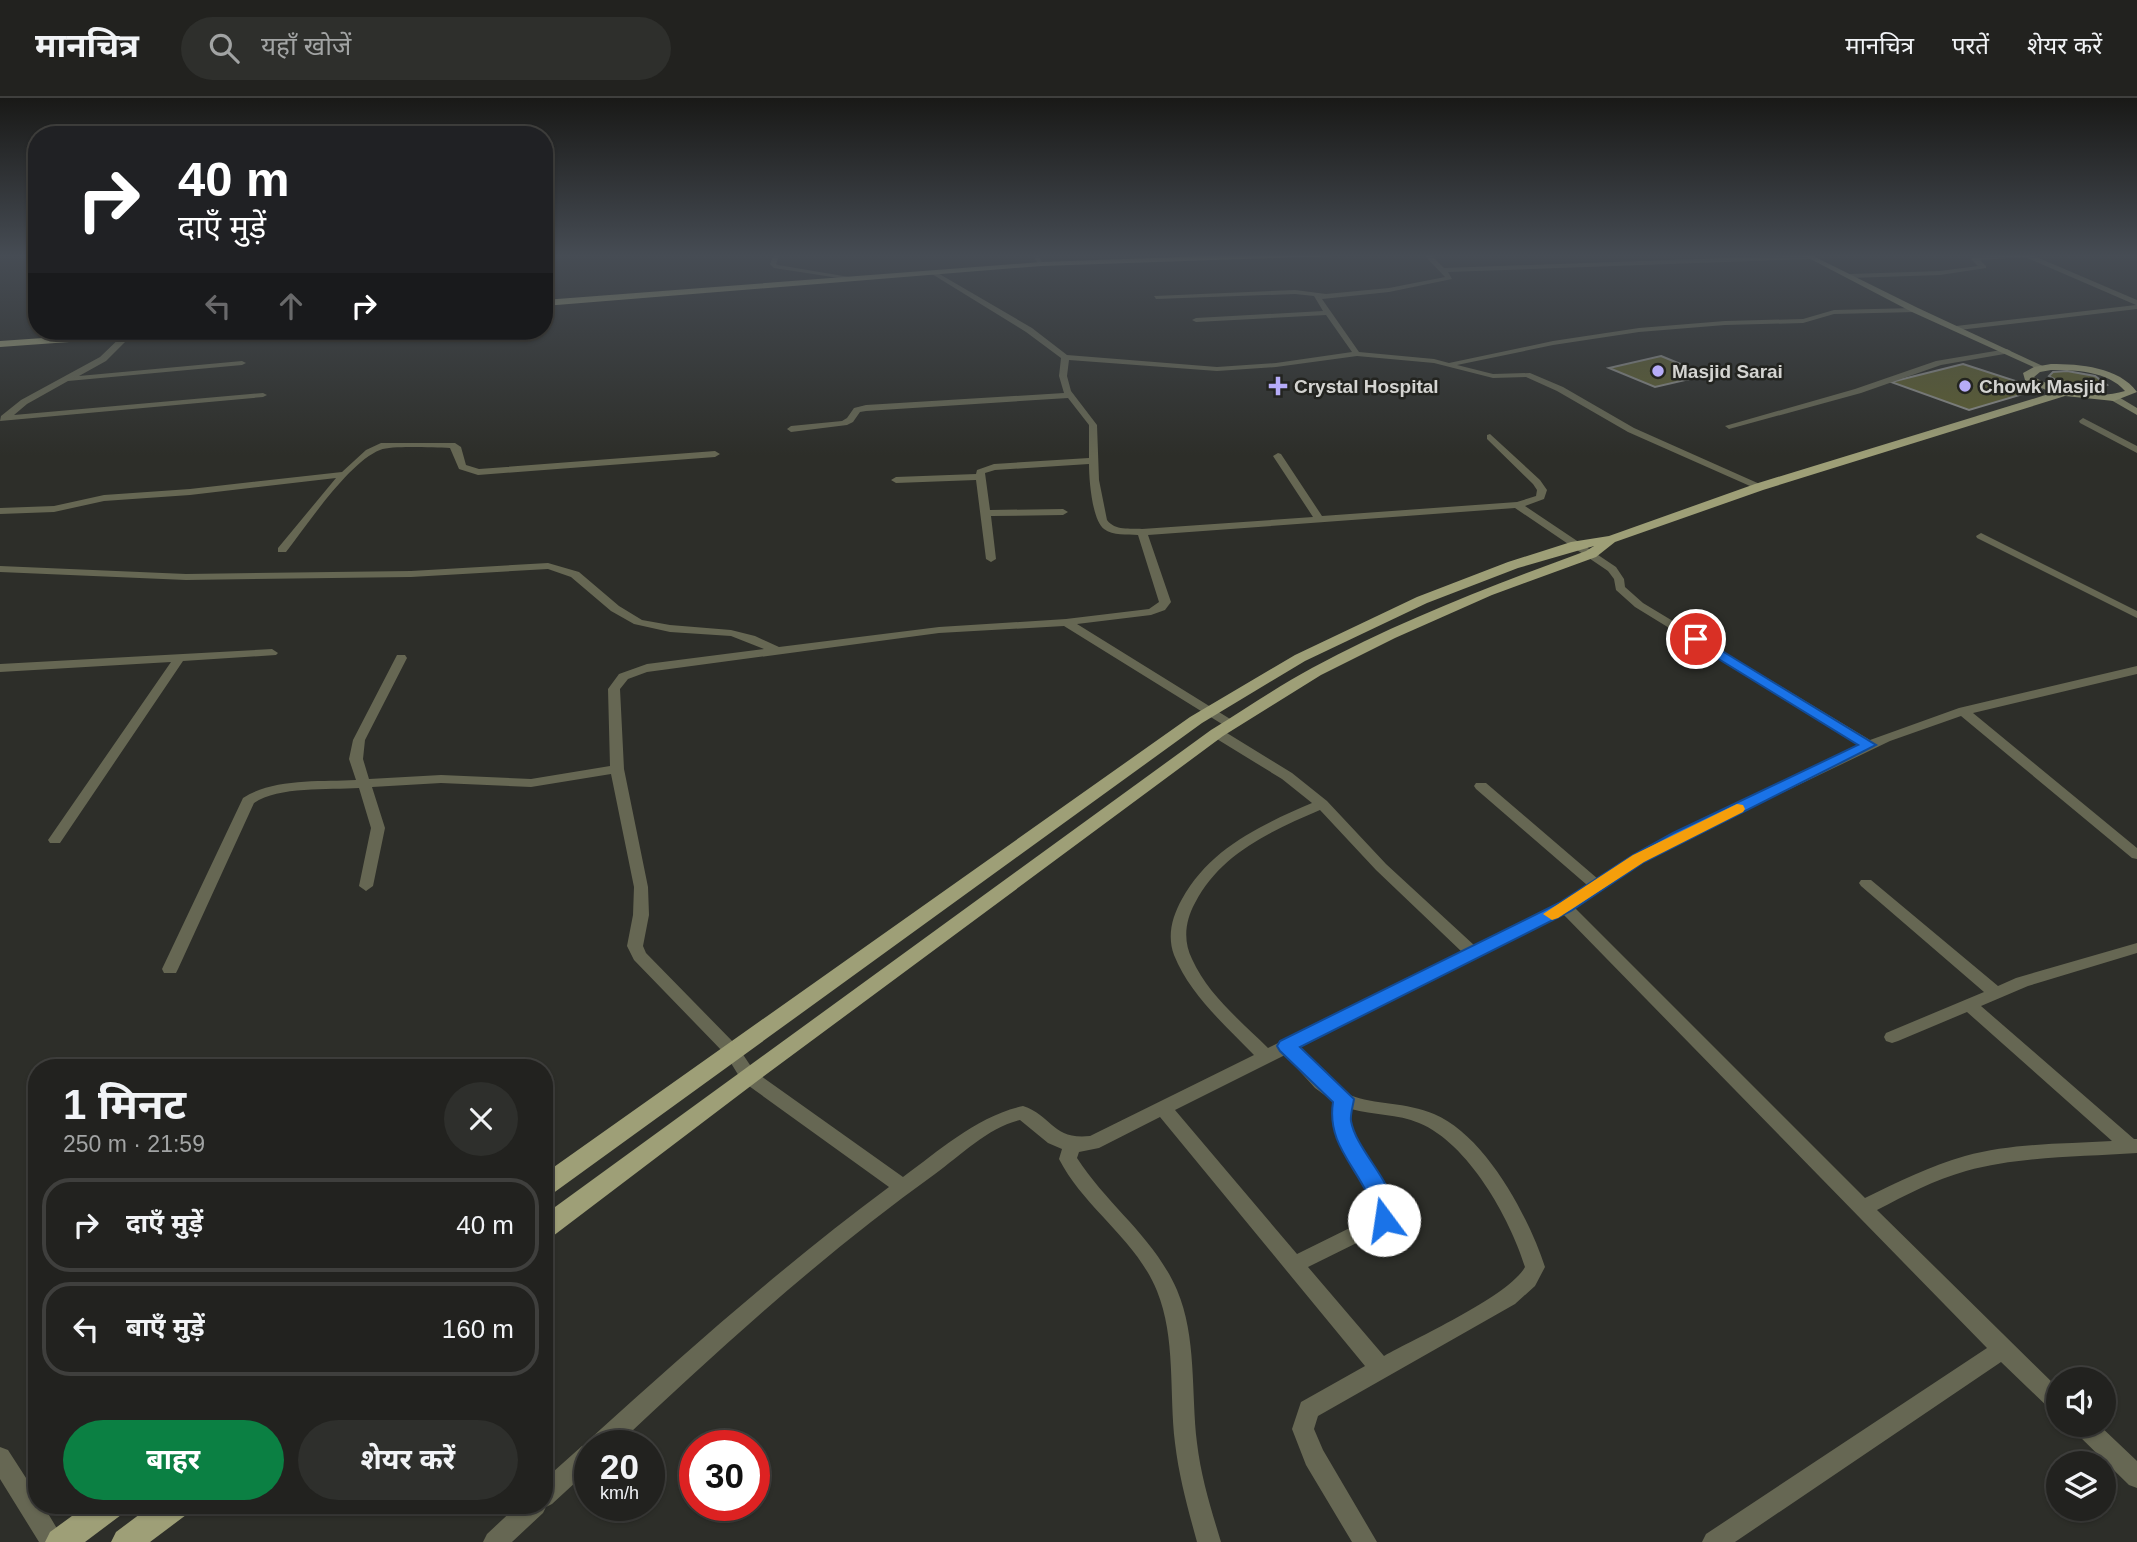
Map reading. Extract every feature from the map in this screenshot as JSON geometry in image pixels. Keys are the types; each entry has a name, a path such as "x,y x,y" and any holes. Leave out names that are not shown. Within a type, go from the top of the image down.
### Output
{"main road":[{"path":"0,344 42,340"},
{"path":"2043,368 2087,370 2119,380 2132,392 2113,398 2048,389 2029,378 2028,373 2043,368"},
{"path":"2119,380 2137,379"},
{"path":"553,1222 748,1076 1224,729 1317,672 1390,635 1612,539 1759,487 2064,393"},
{"path":"553,1180 1207,713 1300,658 1422,600 1584,550"},
{"path":"60,1542 98,1514"},
{"path":"126,1542 164,1514"}],"street":[{"path":"1014,321 1065,358 1217,369 1357,355 1448,364 1493,376 1518,375 1535,378 1631,430 1759,487"},
{"path":"1333,321 1357,355"},
{"path":"1448,364 1553,343 1639,330 1788,321"},
{"path":"1942,321 2043,368"},
{"path":"1959,328 2004,321"},
{"path":"2,420 24,402 103,359 123,340"},
{"path":"1728,426 1858,391 1939,363 2007,351"},
{"path":"1065,358 1063,376 1069,395 1093,425 1093,461 1102,520 1107,527 1117,531 1142,532 1517,505 1541,497 1542,490 1490,437"},
{"path":"67,379 242,363"},
{"path":"2,420 263,395"},
{"path":"791,429 844,423 850,420 857,410 866,408 1069,395"},
{"path":"2113,398 2137,412"},
{"path":"2083,421 2137,450"},
{"path":"282,550 346,474 372,449 394,444 452,445 456,447 462,467 478,472 715,454"},
{"path":"1278,456 1319,519"},
{"path":"991,559 978,477 984,469 1093,461"},
{"path":"0,511 54,509 104,498 190,492 346,474"},
{"path":"896,480 978,477"},
{"path":"1517,505 1612,569 1619,579 1620,588 1639,605 1869,745"},
{"path":"984,513 1063,512"},
{"path":"903,1187 748,1076 732,1051 649,966 635,946 641,915 641,887 617,769 614,689 617,681 629,673 648,668 939,630 1066,622 1151,612 1161,608 1165,602 1142,532"},
{"path":"1981,536 2137,615"},
{"path":"0,569 199,577 411,575 548,566 564,568 636,622 662,629 726,632 749,638 775,650"},
{"path":"1066,622 1207,713 1322,804 1381,867 1474,953"},
{"path":"0,668 272,653"},
{"path":"366,887 378,828 356,759 359,740 401,658"},
{"path":"55,840 179,659"},
{"path":"617,1430 769,1294 903,1187 1005,1116 1023,1114 1059,1141 1072,1146 1093,1143 1565,907 1596,885 1679,837 1869,745 1917,725 1963,711 2137,670"},
{"path":"1963,711 2137,855"},
{"path":"170,969 248,801 260,793 279,789 441,779 531,783 617,769"},
{"path":"1481,786 1596,885"},
{"path":"1265,1056 1196,981 1183,958 1176,936 1180,918 1192,891 1217,861 1258,833 1322,804"},
{"path":"1866,883 1996,993"},
{"path":"1565,907 2046,1391"},
{"path":"1892,1037 1996,993 2054,972 2137,949"},
{"path":"1969,1005 2134,1146"},
{"path":"1287,1046 1329,1089 1343,1099 1422,1116 1453,1133 1477,1161 1531,1247 1535,1267 1528,1280 1508,1298 1309,1409 1303,1429 1314,1457 1365,1542"},
{"path":"1294,1265 1384,1220 1385,1209 1378,1191 1348,1143 1340,1120 1343,1099"},
{"path":"1162,1107 1380,1368"},
{"path":"1072,1146 1068,1159 1075,1173 1131,1234 1159,1272 1175,1314 1189,1465 1209,1542"},
{"path":"1862,1208 1930,1175 1968,1163 2013,1155 2134,1146"},
{"path":"1714,1542 2002,1349"},
{"path":"2095,1437 2137,1477"},
{"path":"0,1458 28,1502"},
{"path":"553,1488 574,1469"},
{"path":"35,1514 53,1542"},
{"path":"495,1542 525,1514"}],"building":[{"name":"Masjid Sarai","path":"1661,356 1707,375 1655,387 1609,368"},
{"name":"Chowk Masjid","path":"1963,364 2040,389 1969,410 1891,382"},
{"path":"2067,371 2095,376 2107,385 2081,388 2063,384 2049,376 2053,372"}],"slow traffic":[{"path":"1552,914 1639,858 1737,809"}],"place":[{"name":"Masjid Sarai","path":"1658,371"},
{"name":"Crystal Hospital","path":"1278,386"},
{"name":"Chowk Masjid","path":"1965,386"}],"route":[{"path":"1384,1220 1385,1209 1378,1191 1348,1143 1340,1120 1343,1099 1329,1089 1287,1046 1565,907 1639,858 1679,837 1869,745 1696,639"}]}
